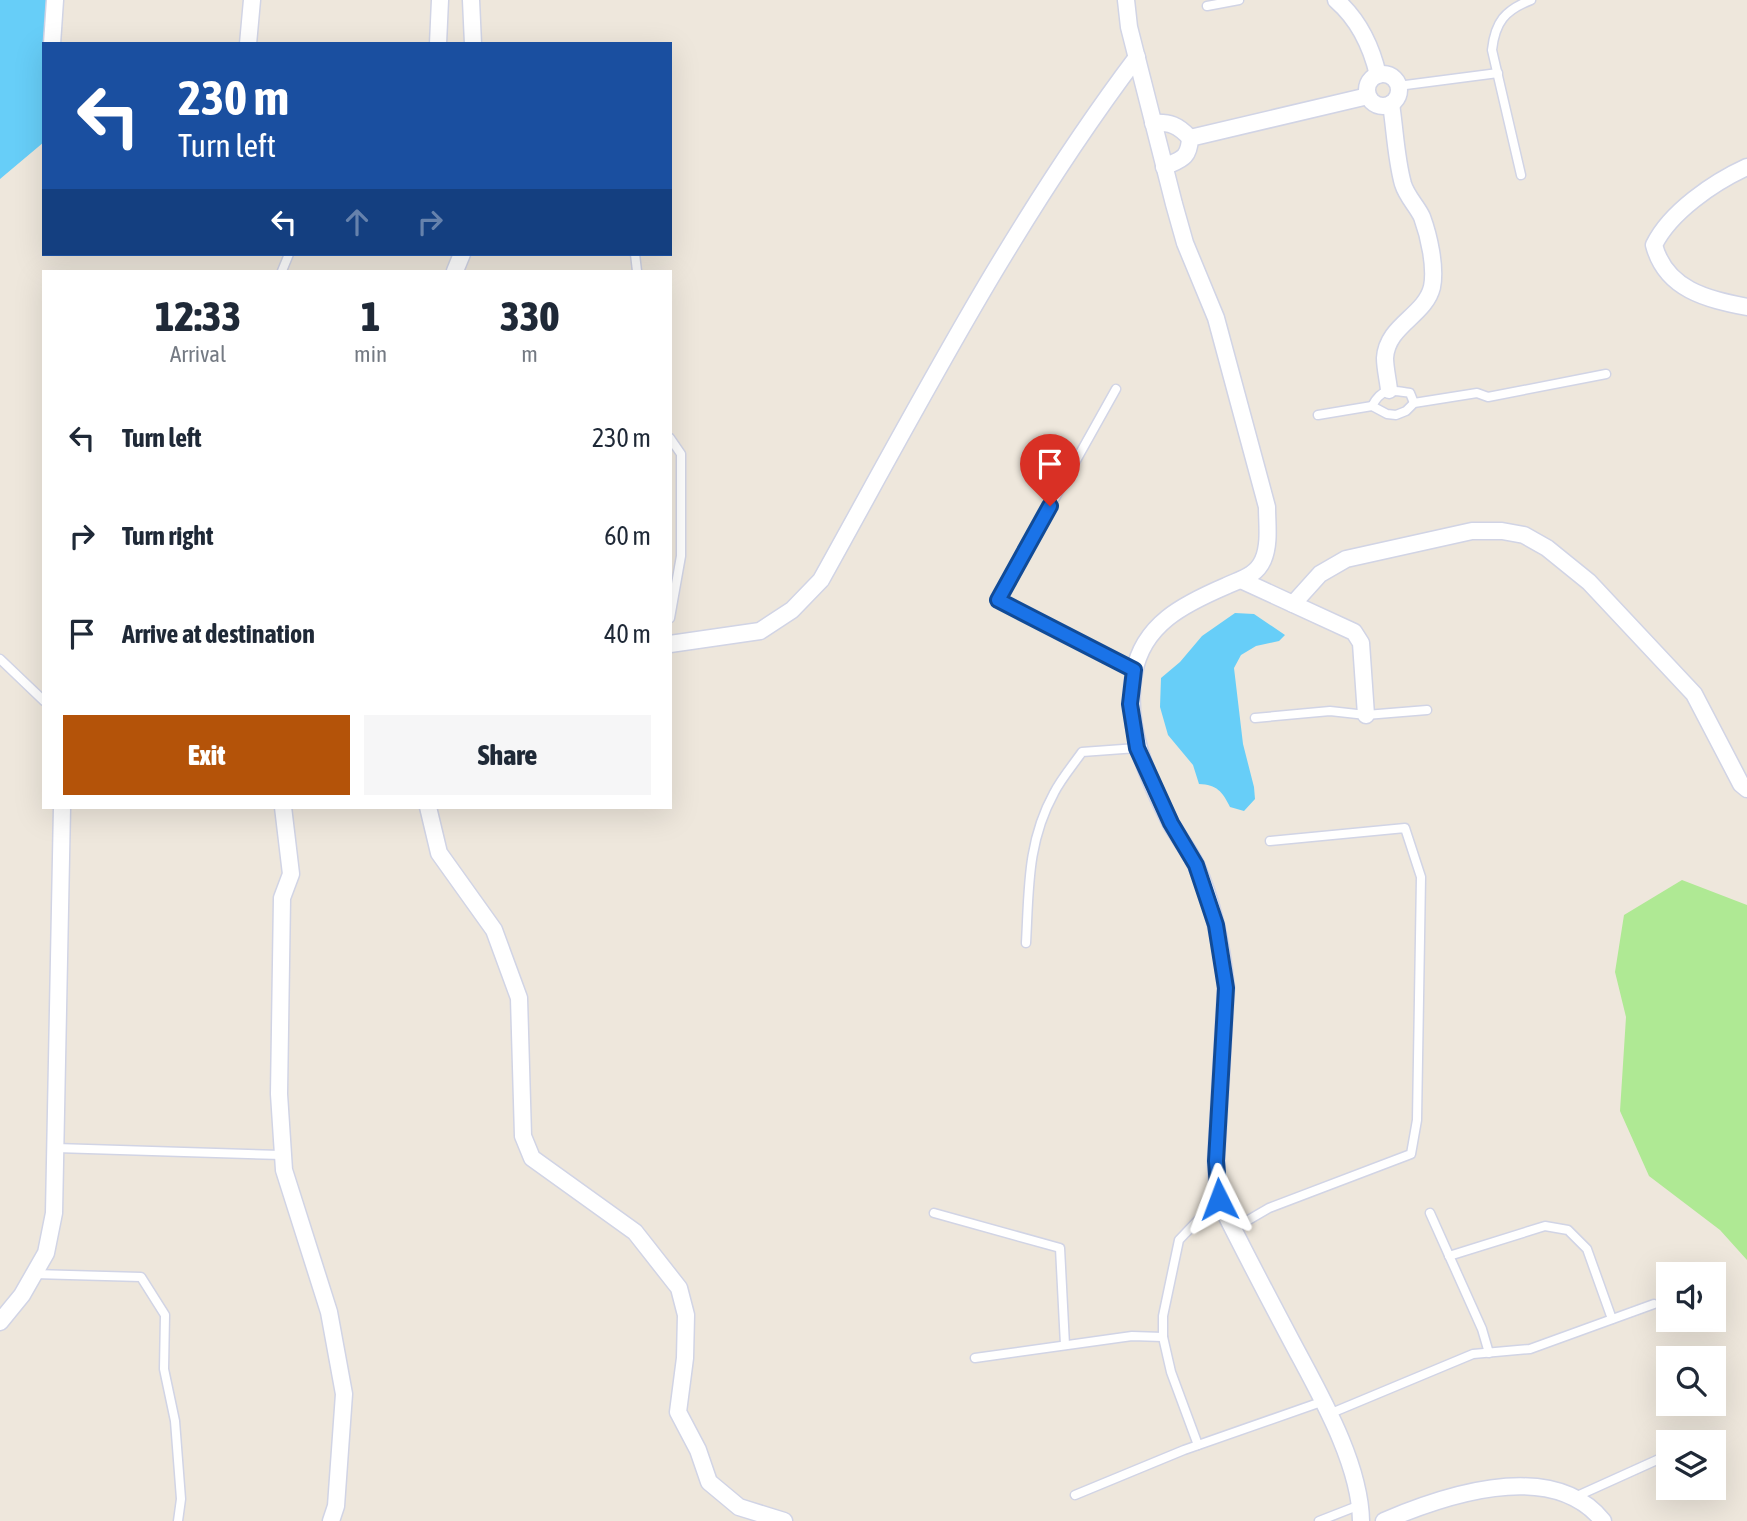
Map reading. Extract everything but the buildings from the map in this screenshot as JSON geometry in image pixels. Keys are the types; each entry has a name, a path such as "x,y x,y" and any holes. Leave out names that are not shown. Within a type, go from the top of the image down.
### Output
{"street":[{"path":"52,42 55,0"},
{"path":"248,42 253,0"},
{"path":"438,42 440,0"},
{"path":"471,0 473,42"},
{"path":"1126,0 1129,27 1185,243 1216,318 1267,507 1268,539 1263,559 1252,575 1184,605 1158,625 1146,639 1134,670 1130,704 1137,748 1171,823 1196,865 1216,925 1224,962 1226,988 1216,1161 1219,1199 1327,1408 1352,1471 1361,1513"},
{"path":"1336,0 1347,10 1372,48 1378,75"},
{"path":"672,644 760,631 792,610 821,580 1006,250 1097,109 1137,57"},
{"path":"1378,75 1389,75 1398,86 1398,96 1391,104 1375,104 1368,96 1370,81 1378,75"},
{"path":"1190,138 1368,96"},
{"path":"1389,390 1385,357 1390,341 1398,327 1426,300 1432,286 1429,249 1421,216 1403,183 1391,104"},
{"path":"1153,123 1167,122 1180,127 1190,138 1189,151 1184,158 1164,167"},
{"path":"1747,167 1733,173 1678,212 1661,231 1654,245 1658,259 1675,281 1695,294 1747,307"},
{"path":"1293,604 1320,574 1346,559 1472,530 1524,535 1547,548 1589,582 1694,694 1741,784 1747,789"},
{"path":"1241,580 1354,632 1361,643 1366,715"},
{"path":"0,1322 22,1295 46,1253 54,1213 62,809"},
{"path":"283,809 290,874 282,898 279,1094 282,1155 284,1170 329,1312 344,1394 336,1506 331,1521"},
{"path":"428,809 439,853 494,930 519,998 523,1136 532,1158 635,1232 679,1288 686,1314 685,1358 678,1412 698,1450 709,1482 739,1507 784,1521"},
{"path":"1384,1521 1454,1495 1500,1486 1562,1490 1603,1521"}],"lane":[{"path":"1208,6 1239,0"},
{"path":"1521,175 1492,50 1494,30 1503,17 1531,0"},
{"path":"1398,86 1498,73"},
{"path":"1318,415 1372,406 1387,414 1396,415 1406,411 1414,403 1477,393 1489,397 1605,374"},
{"path":"1116,389 998,600 1134,670"},
{"path":"1372,406 1377,395 1389,390 1410,393 1414,403"},
{"path":"672,441 681,454 681,556 672,607"},
{"path":"0,659 42,699"},
{"path":"1255,718 1330,711 1366,715 1427,710"},
{"path":"1026,943 1030,863 1037,831 1054,792 1082,752 1137,748"},
{"path":"1233,1229 1269,1208 1411,1154 1417,1120 1421,877 1405,828 1270,841"},
{"path":"56,1148 282,1155"},
{"path":"1198,1445 1171,1372 1163,1337 1163,1316 1179,1240 1219,1199"},
{"path":"934,1213 1060,1248 1065,1346"},
{"path":"1430,1213 1482,1329 1489,1353"},
{"path":"1449,1256 1545,1226 1568,1230 1587,1249 1612,1319"},
{"path":"34,1274 141,1277 165,1315 164,1369 175,1421 181,1499 178,1521"},
{"path":"1075,1494 1198,1445 1327,1408 1473,1354 1530,1349 1654,1304"},
{"path":"975,1358 1132,1336 1163,1337"},
{"path":"1573,1498 1656,1460"},
{"path":"1319,1521 1361,1513"}],"green space":[{"path":"1682,880 1747,905 1747,1260 1720,1230 1649,1176 1620,1111 1626,1017 1615,972 1624,915"}],"water":[{"path":"0,0 46,0 47,42 42,42 42,144 0,179"},
{"path":"1235,613 1254,614 1285,635 1279,641 1256,646 1241,655 1234,668 1243,744 1255,799 1244,811 1230,807 1215,787 1199,784 1193,765 1168,735 1160,707 1161,678 1180,662 1202,636"}],"route":[{"path":"1050,506 998,600 1134,670 1130,704 1137,748 1171,823 1196,865 1216,925 1224,962 1226,988 1216,1161 1219,1199"}]}
